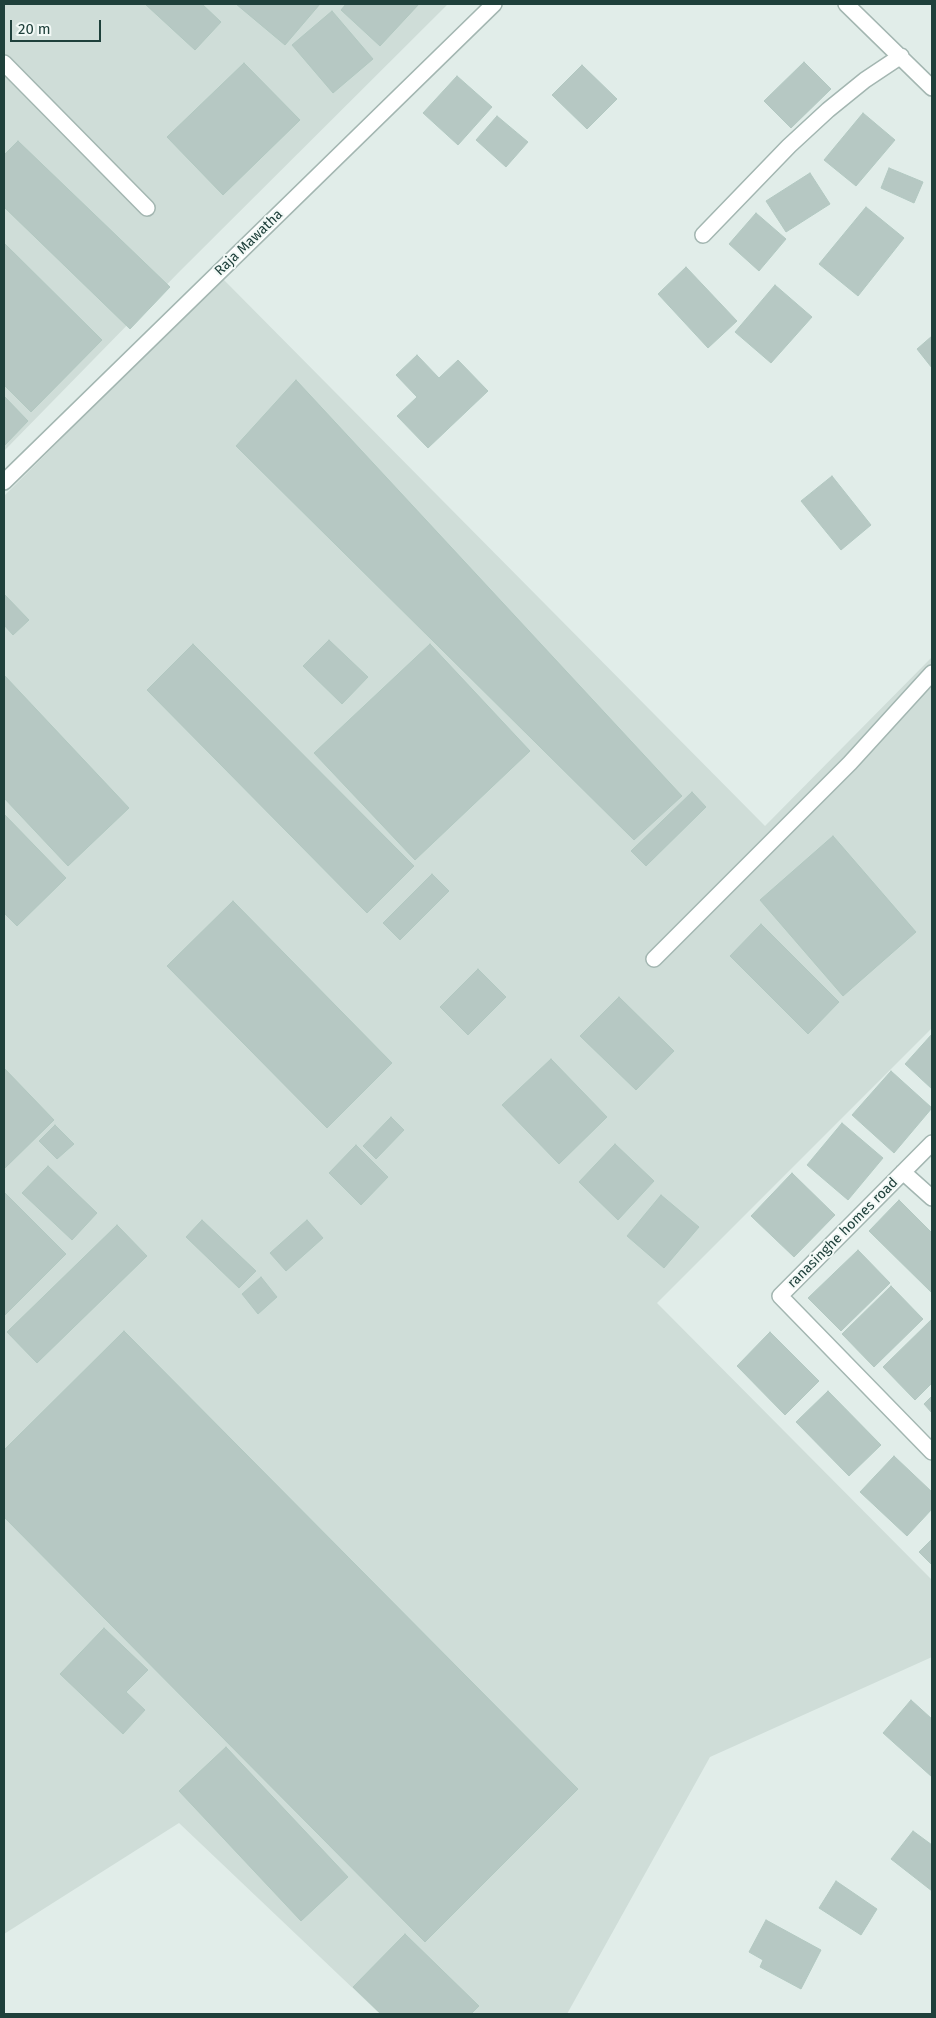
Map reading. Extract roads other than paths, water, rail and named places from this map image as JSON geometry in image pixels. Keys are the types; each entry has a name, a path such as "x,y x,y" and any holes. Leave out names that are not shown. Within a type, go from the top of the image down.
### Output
{"street":[{"name":"Raja Mawatha","path":"4,482 494,4"},
{"path":"846,4 932,88"},
{"path":"704,235 789,146 828,110 865,80 901,56"},
{"path":"4,63 147,208"},
{"path":"654,959 850,763 932,673"},
{"name":"ranasinghe homes road","path":"932,1143 780,1296 932,1452"},
{"path":"903,1172 932,1198"}]}
